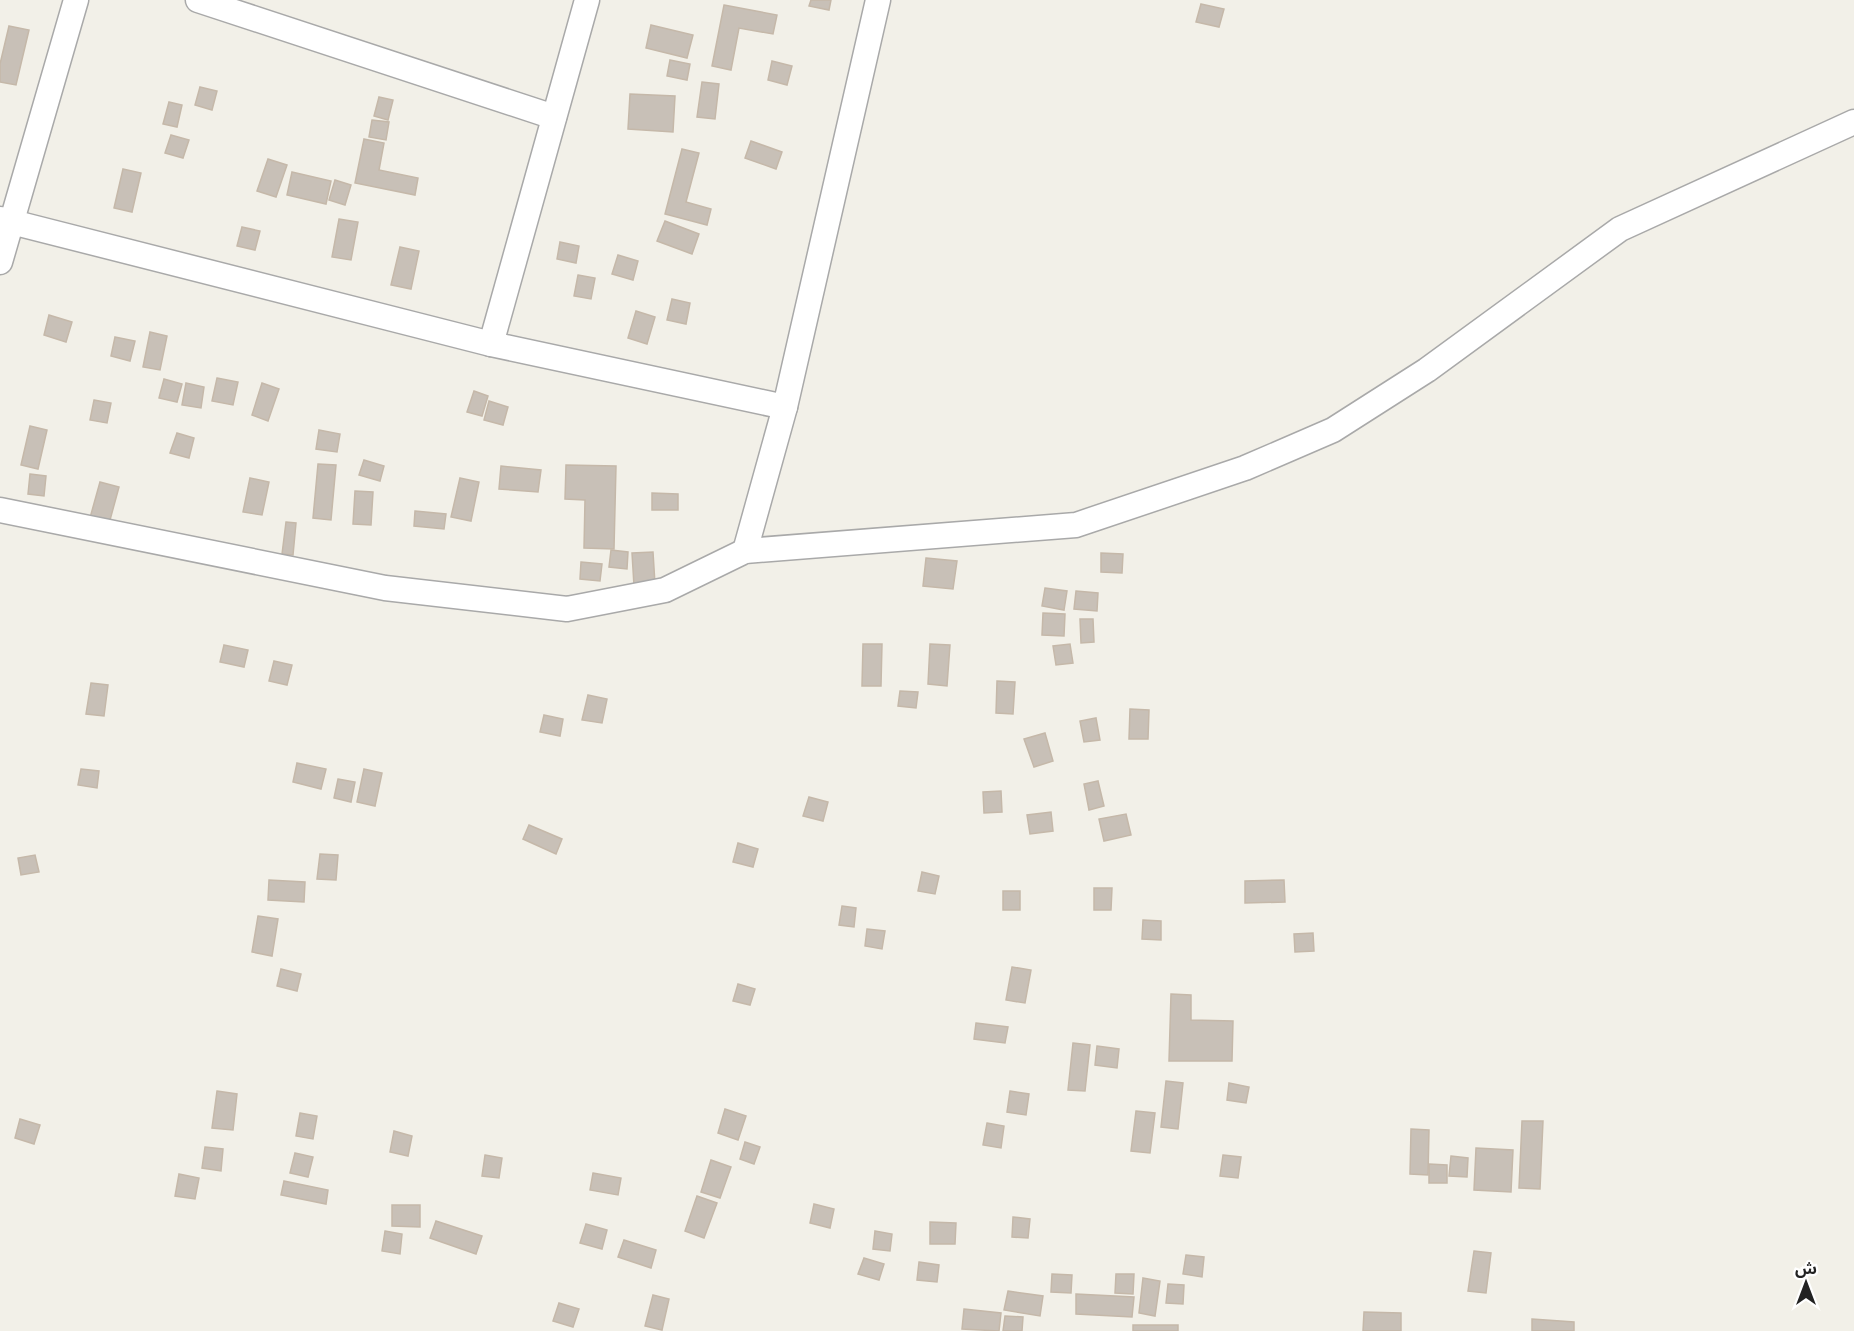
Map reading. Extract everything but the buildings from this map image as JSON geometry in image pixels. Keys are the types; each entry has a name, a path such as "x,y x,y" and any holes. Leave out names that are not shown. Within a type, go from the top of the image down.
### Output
{"street":[{"path":"0,262 6,220 76,0"},
{"path":"198,0 554,117"},
{"path":"491,344 587,0"},
{"path":"745,550 785,407 878,0"},
{"path":"0,510 385,588 567,609 664,590 745,550 1077,525 1245,468 1333,430 1427,370 1620,229 1854,122"},
{"path":"6,220 491,344 785,407"}]}
